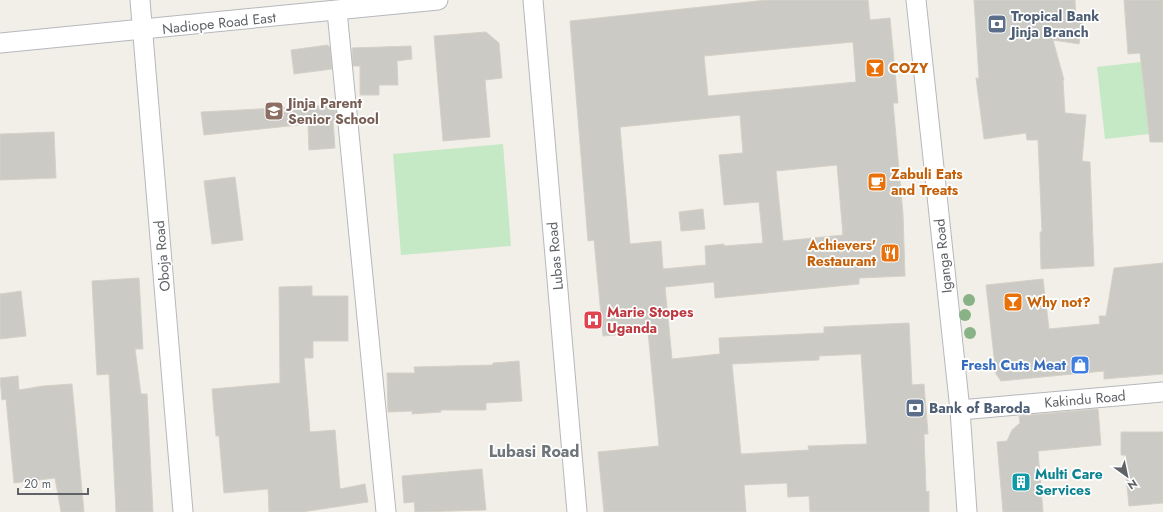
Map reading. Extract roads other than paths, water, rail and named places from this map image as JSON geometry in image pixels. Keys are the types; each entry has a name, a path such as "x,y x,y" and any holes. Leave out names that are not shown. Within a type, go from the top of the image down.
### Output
{"street":[{"name":"Oboja Road","path":"140,0 183,512"},
{"name":"Nadiope Road East","path":"0,43 438,0"},
{"name":"Lubas Road","path":"533,0 577,512"},
{"name":"Iganga Road","path":"916,0 960,410 967,512"},
{"path":"337,11 386,512"},
{"name":"Kakindu Road","path":"960,410 1163,392"}],"place":[{"name":"Tropical Bank Jinja Branch","path":"997,24"},
{"name":"COZY","path":"875,68"},
{"name":"Jinja Parent Senior School","path":"274,111"},
{"name":"Zabuli Eats and Treats","path":"877,182"},
{"name":"Achievers' Restaurant","path":"890,253"},
{"name":"Why not?","path":"1013,302"},
{"name":"Marie Stopes Uganda","path":"593,320"},
{"name":"Fresh Cuts Meat","path":"1080,365"},
{"name":"Bank of Baroda","path":"915,408"},
{"name":"Multi Care Services","path":"1021,482"}],"district":[{"name":"Lubasi Road","path":"534,451"}]}
